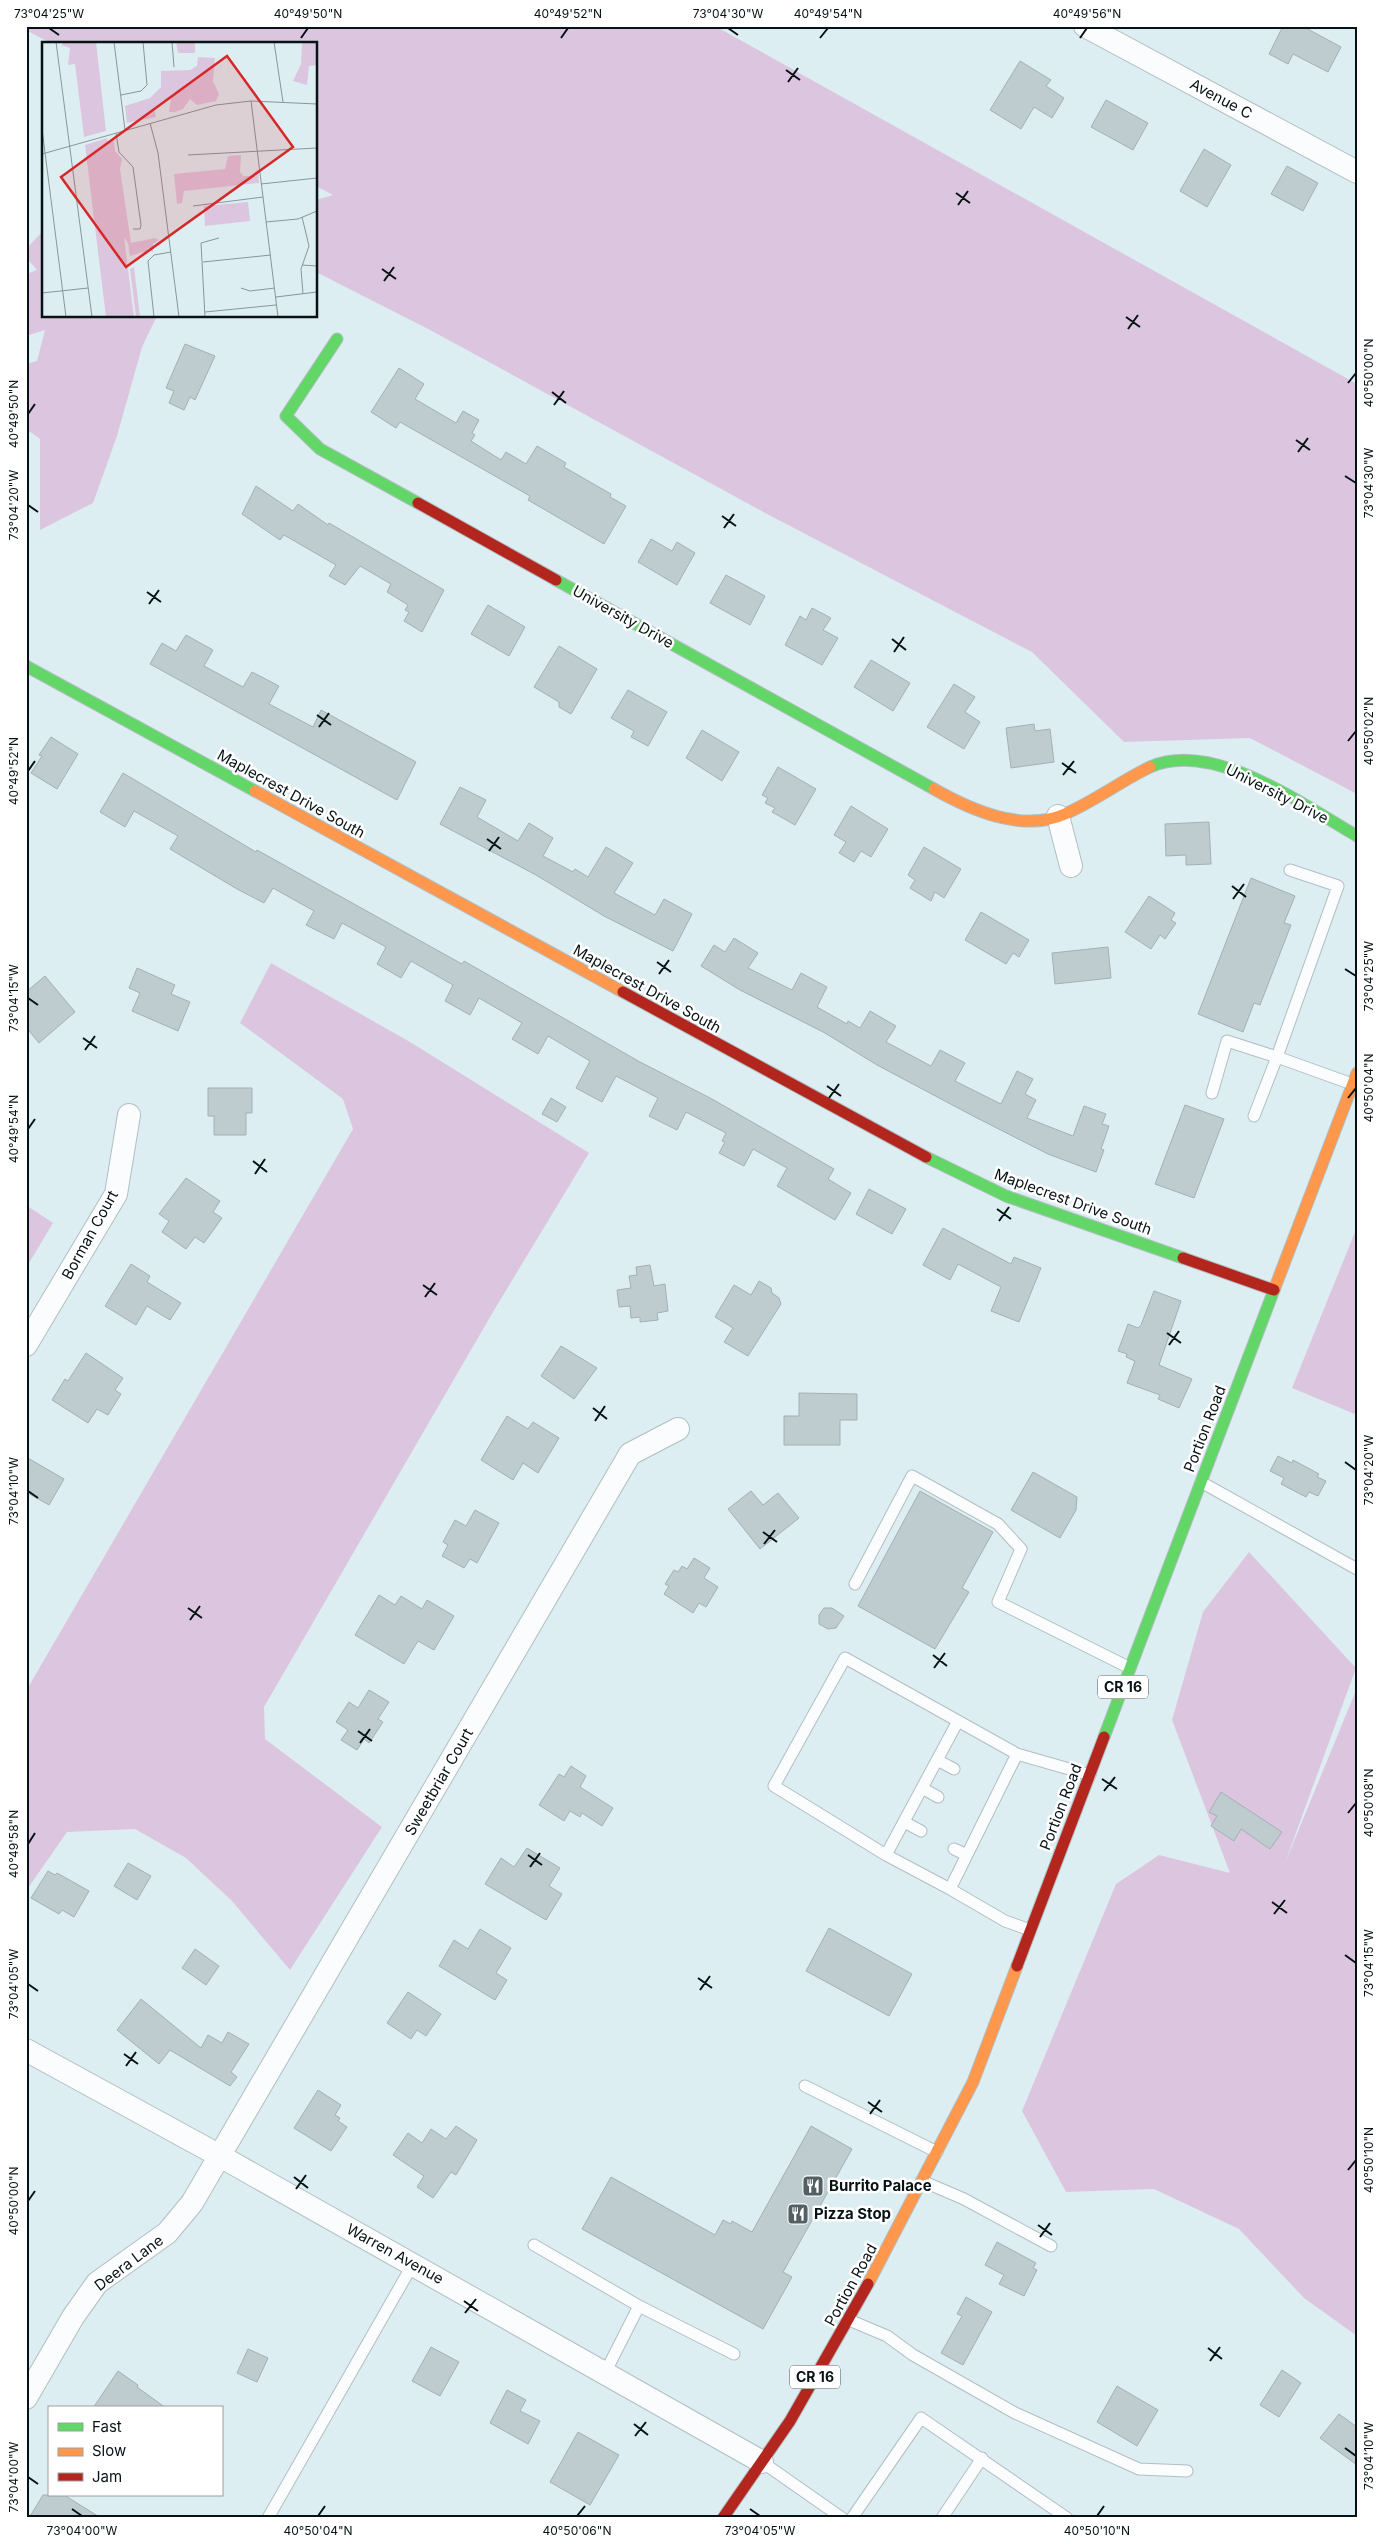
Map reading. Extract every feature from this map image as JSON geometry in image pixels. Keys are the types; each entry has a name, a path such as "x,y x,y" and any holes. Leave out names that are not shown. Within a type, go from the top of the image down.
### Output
{"street":[{"name":"Avenue C","path":"1085,26 1357,172"},
{"name":"University Drive","path":"337,339 286,416 320,449 957,802 980,812 1019,820 1058,816 1146,768 1175,759 1211,762 1269,787 1357,836"},
{"name":"Maplecrest Drive South","path":"26,666 919,1154 1006,1196 1274,1290"},
{"path":"1058,816 1071,866"},
{"name":"Portion Road","path":"723,2518 790,2421 850,2320 973,2082 1357,1073"},
{"name":"Borman Court","path":"26,1346 116,1194 129,1115"},
{"name":"Sweetbriar Court","path":"220,2156 630,1454 678,1429"},
{"name":"Warren Avenue","path":"26,2050 413,2264 762,2462"},
{"name":"Deera Lane","path":"26,2398 73,2317 97,2283 167,2234 192,2203 220,2156"}],"lane":[{"path":"1254,1116 1338,886 1290,870"},
{"path":"1212,1093 1227,1041 1352,1084"},
{"path":"855,1584 912,1476 998,1524 1021,1549 998,1602 1130,1668"},
{"path":"1201,1482 1357,1569"},
{"path":"1030,1930 1005,1920 950,1888 886,1855 774,1786 845,1658 1017,1754 1090,1775"},
{"path":"886,1855 958,1721"},
{"path":"950,1888 984,1822 993,1789 1017,1754"},
{"path":"937,1760 954,1769"},
{"path":"922,1788 938,1798"},
{"path":"973,1816 984,1822"},
{"path":"904,1822 921,1831"},
{"path":"954,1849 967,1856"},
{"path":"805,2086 937,2152"},
{"path":"922,2181 964,2199 1051,2246"},
{"path":"534,2245 639,2306 734,2354"},
{"path":"268,2518 413,2264"},
{"path":"605,2373 639,2306"},
{"path":"850,2320 888,2336 913,2355 1015,2413 1139,2469 1187,2471"},
{"path":"852,2518 921,2418 1067,2518"},
{"path":"942,2518 982,2458"},
{"path":"762,2462 842,2518"}],"shaded area":[{"path":"26,26 715,26 1357,384 1357,794 1250,738 1124,742 1032,652 767,514 432,331 318,273 318,199 333,195 318,187 318,42 48,42 26,30"},
{"path":"42,232 42,318 156,318 142,347 117,436 93,503 40,530 40,439 26,429 26,364 37,361 45,330 26,336 26,274 37,270 26,257 26,249"},
{"path":"271,963 410,1042 589,1153 493,1312 264,1707 265,1739 382,1827 290,1970 232,1901 186,1858 135,1829 67,1832 26,1891 26,1691 353,1129 343,1099 240,1023"},
{"path":"26,1205 53,1223 26,1268"},
{"path":"1357,1227 1357,1415 1292,1388"},
{"path":"1249,1552 1356,1668 1285,1863 1357,1688 1357,2336 1304,2298 1239,2229 1154,2189 1066,2192 1022,2111 1116,1884 1159,1855 1230,1873 1172,1720 1203,1612"}],"building":[{"path":"1283,26 1302,26 1341,47 1328,72 1293,54 1288,64 1269,54"},
{"path":"1020,61 1051,80 1046,86 1064,98 1052,118 1034,107 1021,129 990,110"},
{"path":"1106,100 1148,123 1133,150 1091,127"},
{"path":"1204,149 1231,165 1207,207 1180,191"},
{"path":"1287,166 1318,183 1303,211 1271,194"},
{"path":"185,344 215,356 195,400 190,397 184,410 169,403 174,391 166,388"},
{"path":"399,368 424,384 415,399 456,423 463,411 479,420 472,433 475,435 471,441 501,460 506,452 526,464 537,446 566,463 564,467 611,494 610,497 626,506 604,544 528,500 530,496 400,422 396,428 371,412"},
{"path":"256,486 293,511 298,504 328,525 329,523 444,590 422,632 404,621 409,612 405,610 408,605 387,592 391,584 360,566 345,585 329,576 336,565 284,535 280,540 242,514"},
{"path":"651,539 672,551 677,542 695,553 677,585 638,562"},
{"path":"726,575 765,596 750,625 710,603"},
{"path":"488,605 525,627 509,656 471,634"},
{"path":"812,608 831,618 823,630 838,638 822,665 785,645 800,616 806,620"},
{"path":"186,635 213,650 204,666 243,687 252,672 279,686 269,704 313,727 321,710 416,762 397,800 150,664 162,643 176,651"},
{"path":"559,646 597,669 571,714 559,707 559,702 534,687"},
{"path":"871,660 910,683 893,711 854,687"},
{"path":"954,684 975,697 965,712 980,722 964,749 927,727"},
{"path":"628,690 667,712 648,746 631,737 634,731 611,718"},
{"path":"1034,724 1035,731 1050,729 1054,762 1011,768 1006,728"},
{"path":"702,730 739,752 722,781 686,758"},
{"path":"51,737 78,754 57,789 31,773 42,756 39,755"},
{"path":"778,767 816,789 795,825 772,812 775,808 765,803 768,798 762,795"},
{"path":"123,773 256,852 257,850 462,964 464,961 640,1062 712,1099 834,1169 828,1179 851,1193 835,1220 777,1186 787,1168 753,1149 744,1166 719,1153 725,1142 722,1141 726,1133 686,1112 677,1130 649,1116 658,1098 616,1076 602,1102 576,1088 590,1061 548,1036 538,1054 512,1039 522,1023 479,998 470,1015 445,1001 453,985 411,961 401,978 377,964 386,947 342,923 334,939 306,925 314,911 273,888 264,903 237,889 170,849 178,836 134,811 125,827 100,812"},
{"path":"460,787 486,800 477,817 518,841 529,823 553,838 543,856 573,872 575,869 588,877 606,847 633,863 614,893 655,915 664,899 692,914 673,951 604,916 536,875 440,824"},
{"path":"851,806 888,829 871,857 861,851 854,862 839,853 846,842 834,835"},
{"path":"1209,822 1211,864 1186,865 1186,855 1166,856 1165,824"},
{"path":"924,847 961,869 944,898 935,892 931,901 910,888 915,880 908,875"},
{"path":"1251,878 1295,896 1284,923 1291,925 1260,1005 1254,1003 1243,1032 1198,1014"},
{"path":"1149,896 1175,913 1171,920 1176,923 1165,939 1160,935 1151,949 1125,932"},
{"path":"981,912 1029,940 1019,957 1013,953 1006,964 965,940"},
{"path":"734,938 758,953 748,968 792,990 801,973 827,987 817,1007 847,1024 848,1021 860,1028 870,1011 896,1026 886,1042 931,1066 940,1050 965,1063 955,1081 1001,1104 1017,1071 1033,1079 1025,1094 1036,1100 1027,1118 1073,1136 1084,1106 1106,1114 1102,1124 1109,1126 1101,1149 1104,1150 1096,1172 1048,1154 975,1117 877,1065 825,1033 740,990 701,966 714,945 725,952"},
{"path":"1108,947 1111,978 1055,984 1052,953"},
{"path":"137,968 175,985 171,994 190,1002 178,1031 132,1011 140,993 129,988"},
{"path":"45,976 75,1012 39,1043 26,1027 26,992"},
{"path":"208,1088 252,1088 252,1113 246,1113 246,1135 214,1135 214,1116 208,1116"},
{"path":"551,1098 566,1107 557,1122 542,1114"},
{"path":"1185,1105 1224,1119 1194,1198 1155,1184"},
{"path":"186,1178 220,1201 213,1212 222,1218 204,1243 195,1237 186,1249 162,1232 169,1221 159,1214"},
{"path":"869,1189 906,1209 892,1234 856,1214"},
{"path":"943,1228 1011,1264 1014,1257 1041,1268 1019,1322 991,1311 1001,1287 958,1264 950,1280 923,1265"},
{"path":"131,1264 150,1276 147,1282 181,1303 170,1320 147,1306 136,1325 105,1306"},
{"path":"650,1265 654,1286 665,1284 668,1311 657,1313 658,1320 640,1322 640,1317 631,1318 630,1306 619,1307 617,1290 631,1288 629,1276 637,1275 636,1267"},
{"path":"759,1281 771,1288 772,1293 779,1298 781,1304 748,1356 724,1342 733,1328 715,1317 734,1285 751,1295"},
{"path":"1154,1291 1181,1301 1159,1365 1192,1379 1179,1408 1158,1399 1160,1395 1127,1383 1135,1361 1126,1357 1127,1354 1118,1351 1128,1324 1138,1328 1141,1325"},
{"path":"561,1346 597,1368 574,1399 541,1376"},
{"path":"86,1353 123,1378 115,1390 121,1394 108,1415 97,1409 88,1423 52,1400 65,1379 68,1381"},
{"path":"799,1393 857,1394 857,1420 840,1420 840,1445 784,1445 784,1416 799,1416"},
{"path":"507,1416 528,1429 533,1422 559,1438 538,1473 523,1463 513,1480 481,1460"},
{"path":"1278,1456 1292,1463 1293,1460 1319,1474 1317,1477 1326,1481 1318,1496 1309,1492 1306,1497 1281,1484 1284,1478 1270,1471"},
{"path":"26,1457 64,1479 49,1505 26,1492"},
{"path":"1033,1472 1077,1497 1076,1510 1060,1538 1011,1510"},
{"path":"751,1491 763,1505 778,1493 799,1518 760,1549 728,1509"},
{"path":"920,1491 993,1532 962,1588 969,1592 935,1649 858,1606"},
{"path":"475,1510 499,1523 477,1563 470,1559 464,1568 442,1556 448,1545 443,1542 455,1520 466,1526"},
{"path":"694,1558 710,1568 704,1578 718,1587 706,1607 699,1603 693,1613 664,1594 669,1586 665,1584 674,1570 678,1572 682,1566 687,1569"},
{"path":"379,1595 395,1605 401,1596 422,1609 427,1600 454,1616 434,1650 418,1641 404,1664 355,1635"},
{"path":"824,1608 832,1608 844,1616 836,1628 828,1629 819,1624 819,1615"},
{"path":"369,1690 389,1702 378,1719 383,1722 369,1743 364,1739 357,1750 341,1740 348,1730 336,1722 349,1702 358,1708"},
{"path":"571,1766 586,1776 580,1787 613,1808 602,1826 582,1813 580,1817 570,1811 564,1821 539,1805 559,1774 564,1777"},
{"path":"1221,1792 1282,1832 1270,1849 1241,1829 1234,1841 1211,1826 1217,1816 1209,1812"},
{"path":"527,1848 560,1868 549,1886 562,1894 546,1920 485,1884 501,1858 514,1867"},
{"path":"128,1863 151,1876 137,1900 114,1886"},
{"path":"48,1871 55,1875 57,1873 89,1891 74,1917 62,1910 59,1914 31,1898"},
{"path":"829,1928 912,1974 889,2016 806,1971"},
{"path":"480,1929 511,1948 496,1973 507,1980 495,2000 439,1966 454,1940 468,1949"},
{"path":"195,1949 219,1966 206,1985 182,1968"},
{"path":"408,1992 441,2014 426,2036 417,2030 411,2039 387,2023"},
{"path":"141,1999 201,2048 208,2035 222,2043 228,2032 249,2044 231,2072 237,2077 230,2086 170,2050 159,2064 117,2030"},
{"path":"318,2090 341,2105 335,2115 340,2118 338,2121 347,2127 331,2151 294,2128"},
{"path":"456,2126 477,2140 456,2175 451,2172 433,2198 417,2187 424,2176 393,2155 408,2133 422,2143 431,2129 446,2139"},
{"path":"811,2126 852,2149 783,2272 792,2277 763,2329 582,2229 611,2177 715,2235 723,2220 731,2224 732,2221 752,2232"},
{"path":"997,2242 1036,2263 1033,2268 1037,2270 1024,2296 999,2284 1004,2275 985,2265"},
{"path":"966,2297 992,2312 963,2365 941,2353 962,2316 957,2314"},
{"path":"431,2347 459,2362 440,2396 412,2381"},
{"path":"248,2349 268,2358 257,2382 237,2373"},
{"path":"1282,2370 1301,2383 1279,2417 1260,2405"},
{"path":"118,2371 163,2406 94,2406"},
{"path":"1117,2386 1158,2410 1137,2446 1097,2422"},
{"path":"507,2390 526,2400 520,2411 540,2421 528,2444 490,2423"},
{"path":"1339,2414 1357,2427 1357,2465 1320,2438"},
{"path":"578,2432 619,2455 590,2505 550,2482"},
{"path":"43,2495 48,2495 66,2496 101,2518 29,2518"}],"traffic: fast":[{"path":"337,339 286,416 320,449 418,503"},
{"path":"556,580 934,789"},
{"path":"26,666 255,791"},
{"path":"1150,767 1175,761 1201,762 1229,768 1257,779 1284,793 1357,836"},
{"path":"926,1157 1006,1196 1183,1258"},
{"path":"1104,1737 1274,1290"}],"traffic: slow":[{"path":"934,789 980,811 1014,820 1032,821 1049,819 1065,814 1150,767"},
{"path":"255,791 623,992"},
{"path":"1274,1290 1357,1073"},
{"path":"868,2284 973,2082 1017,1966"}],"traffic: jam":[{"path":"418,503 556,580"},
{"path":"623,992 926,1157"},
{"path":"1183,1258 1274,1290"},
{"path":"1017,1966 1104,1737"},
{"path":"723,2518 790,2421 868,2284"}],"place":[{"name":"Burrito Palace","path":"813,2186"},
{"name":"Pizza Stop","path":"798,2214"}]}
